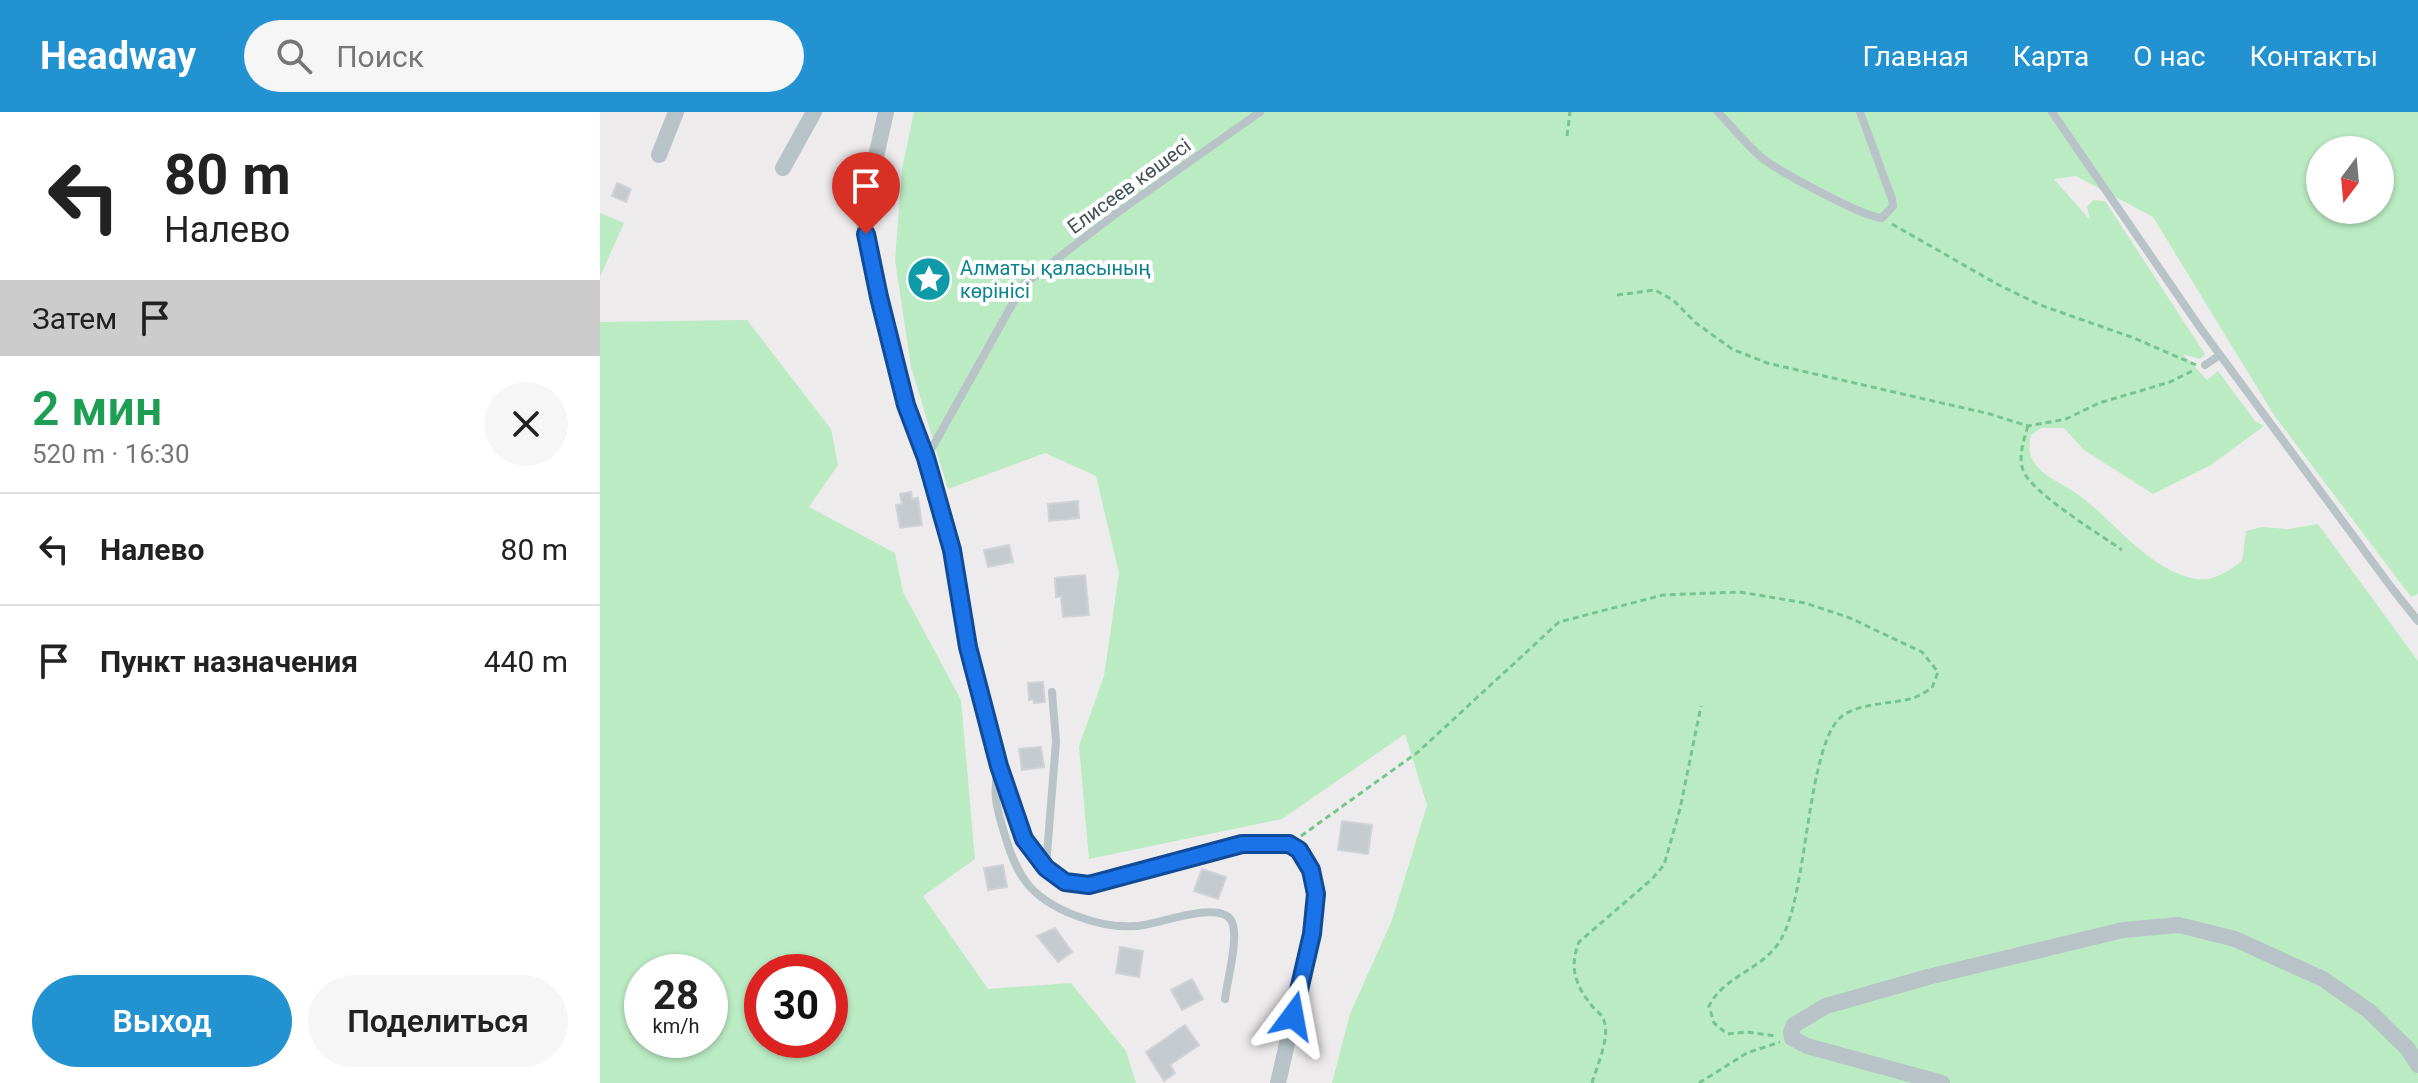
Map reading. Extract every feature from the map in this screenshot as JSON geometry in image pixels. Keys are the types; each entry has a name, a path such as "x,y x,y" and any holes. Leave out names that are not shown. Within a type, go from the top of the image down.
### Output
{"street":[{"path":"659,155 676,112"},
{"path":"783,168 814,112"},
{"path":"886,112 863,215 879,297 906,405 926,458 952,550 968,647 999,766 1024,839 1046,868 1065,882 1089,885 1242,844 1289,844 1299,850 1311,870 1316,894 1312,934 1278,1083"},
{"path":"1942,1083 1807,1046 1792,1038 1794,1025 1826,1006 1928,977 2123,930 2179,925 2235,939 2323,979 2369,1011 2408,1049 2418,1065"}],"lane":[{"name":"Елисеев көшесі","path":"926,458 1023,285 1114,215 1260,112"},
{"path":"1718,112 1762,158 1853,209 1873,218 1882,218 1893,206 1892,199 1860,112"},
{"path":"2052,112 2220,355 2418,621"},
{"path":"2205,365 2220,355"},
{"path":"1046,868 1056,741 1052,692"},
{"path":"999,766 994,785 999,818 1026,882 1072,917 1099,922 1135,927 1206,911 1222,913 1231,919 1235,934 1225,999"}],"path":[{"path":"1567,136 1570,112"},
{"path":"1882,218 2040,305 2134,338 2187,363 2205,365"},
{"path":"1617,295 1655,290 1673,300 1696,323 1732,349 1767,363 1990,414 2028,426 2066,419 2099,403 2170,382 2205,365"},
{"path":"2028,426 2021,455 2023,470 2029,481 2122,550"},
{"path":"1289,844 1418,752 1559,622 1663,595 1740,592 1805,603 1850,618 1922,652 1938,672 1932,688 1913,699 1853,711 1843,715 1832,727 1818,769 1794,906 1781,940 1762,962 1729,980 1709,1006 1714,1023 1727,1034 1747,1032 1792,1038"},
{"path":"1592,1083 1605,1033 1604,1019 1579,988 1572,972 1574,954 1579,942 1593,928 1652,879 1664,865 1683,797 1701,706"},
{"path":"1699,1083 1747,1053 1792,1038"}],"green space":[{"path":"914,112 2418,112 2418,594 2411,597 2274,415 2153,217 2076,176 2054,179 2090,220 2087,207 2093,200 2105,201 2205,354 2200,359 2183,354 2207,380 2218,371 2255,421 2264,426 2211,465 2153,494 2084,450 2064,428 2041,428 2031,435 2030,454 2040,470 2090,504 2144,553 2174,572 2191,578 2212,578 2242,561 2246,531 2262,527 2288,529 2318,524 2418,661 2418,1083 1332,1083 1350,1014 1392,920 1427,805 1405,734 1282,819 1089,859 1079,746 1104,676 1119,573 1096,476 1045,453 948,489 911,367 895,260 902,169"},
{"path":"600,213 624,223 600,277"},
{"path":"747,320 831,429 838,465 809,507 895,553 903,592 961,700 975,859 923,896 988,989 1071,983 1126,1051 1136,1083 600,1083 600,322"}],"building":[{"path":"617,183 631,189 626,202 612,196"},
{"path":"911,492 912,499 918,498 922,525 900,528 896,505 902,504 900,494"},
{"path":"1078,501 1079,518 1049,521 1048,504"},
{"path":"1009,545 1013,562 988,567 984,550"},
{"path":"1085,575 1089,615 1063,617 1061,596 1056,597 1055,578"},
{"path":"1043,682 1045,702 1034,703 1033,699 1029,700 1028,683"},
{"path":"1041,747 1044,767 1022,770 1019,749"},
{"path":"1342,821 1372,825 1368,854 1338,850"},
{"path":"1003,865 1007,887 988,890 984,868"},
{"path":"1202,869 1226,877 1218,899 1194,891"},
{"path":"1055,928 1072,952 1058,962 1037,936"},
{"path":"1120,947 1143,951 1139,977 1116,973"},
{"path":"1192,979 1203,999 1182,1010 1171,990"},
{"path":"1185,1025 1199,1045 1170,1065 1175,1073 1164,1081 1146,1052"}],"place":[{"name":"Алматы қаласының көрінісі","path":"929,279"}],"route":[{"path":"866,234 906,405 926,458 952,550 968,647 999,766 1024,839 1046,868 1065,882 1089,885 1242,844 1289,844 1299,850 1311,870 1316,894 1312,934 1293,1016"}]}
